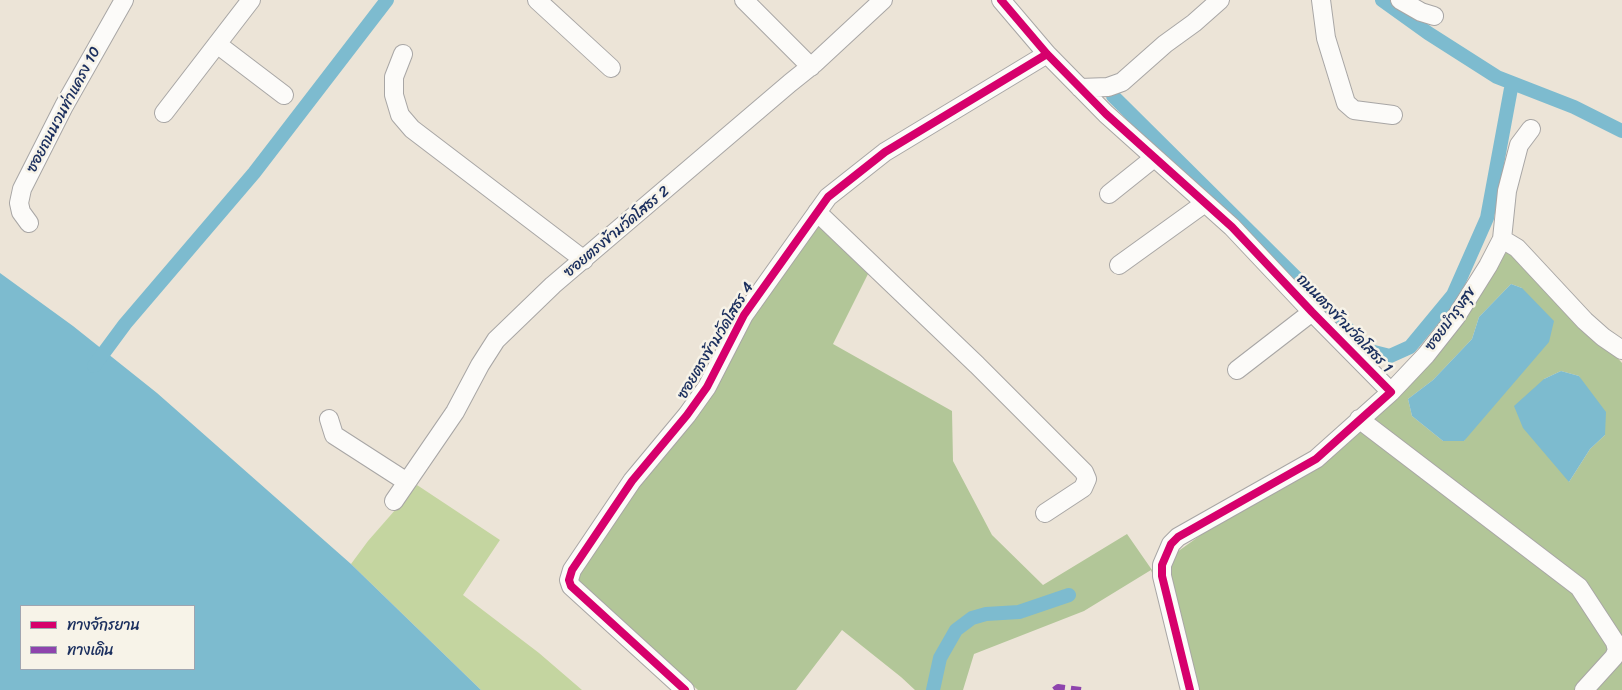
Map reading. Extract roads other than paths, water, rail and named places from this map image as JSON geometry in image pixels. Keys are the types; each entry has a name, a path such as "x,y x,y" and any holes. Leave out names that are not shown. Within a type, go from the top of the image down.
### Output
{"street":[{"name":"ซอยถนนวนท่าแครง 10","path":"29,223 21,212 22,189 64,106 124,0"},
{"path":"164,113 251,0"},
{"path":"537,0 611,68"},
{"path":"744,0 811,67"},
{"name":"ซอยตรงข้ามวัดโสธร 2","path":"394,501 455,412 480,365 496,340 553,285 811,67 883,0"},
{"name":"ถนนตรงข้ามวัดโสธร 1","path":"1001,0 1047,54 1080,88 1154,158 1232,227 1391,392 1316,459 1178,536 1171,544 1162,565 1162,576 1190,690"},
{"path":"1080,88 1108,87 1122,82 1165,44 1194,23 1220,0"},
{"path":"1321,0 1326,38 1346,103 1354,110 1393,115"},
{"path":"1400,0 1420,12 1434,16"},
{"path":"217,44 284,95"},
{"path":"403,54 394,77 394,95 400,115 412,129 584,260"},
{"name":"ซอยตรงข้ามวัดโสธร 4","path":"685,690 571,586 569,576 572,570 632,481 687,415 707,386 744,315 828,197 885,152 1047,54"},
{"name":"ซอยบำรุงสุข","path":"1391,392 1426,355 1456,317 1488,266 1502,239 1507,191 1519,145 1531,129"},
{"path":"1109,194 1154,158"},
{"path":"1119,265 1205,203"},
{"path":"817,212 977,365 1084,472 1087,479 1084,488 1044,514"},
{"path":"1502,239 1517,248 1585,321 1603,337 1622,349"},
{"path":"1237,370 1312,312"},
{"path":"329,419 334,435 408,482"},
{"path":"1359,419 1579,587 1615,642 1616,650 1614,657 1584,690"}],"water":[{"path":"0,273 73,326 157,393 351,564 481,690 0,690"},
{"path":"1511,284 1522,288 1554,321 1549,342 1464,441 1443,441 1412,416 1408,399 1433,380 1472,339 1479,317"},
{"path":"1561,371 1579,376 1606,412 1605,435 1590,449 1569,482 1523,428 1514,406 1544,379"}],"waterway":[{"path":"94,366 125,324 254,173 387,0"},
{"path":"1382,0 1428,33 1497,77 1574,107 1622,131"},
{"path":"1113,96 1370,351 1390,356 1410,347 1453,295 1487,218 1512,83"},
{"path":"933,690 940,658 956,630 972,618 986,614 1019,612 1069,595"}]}
